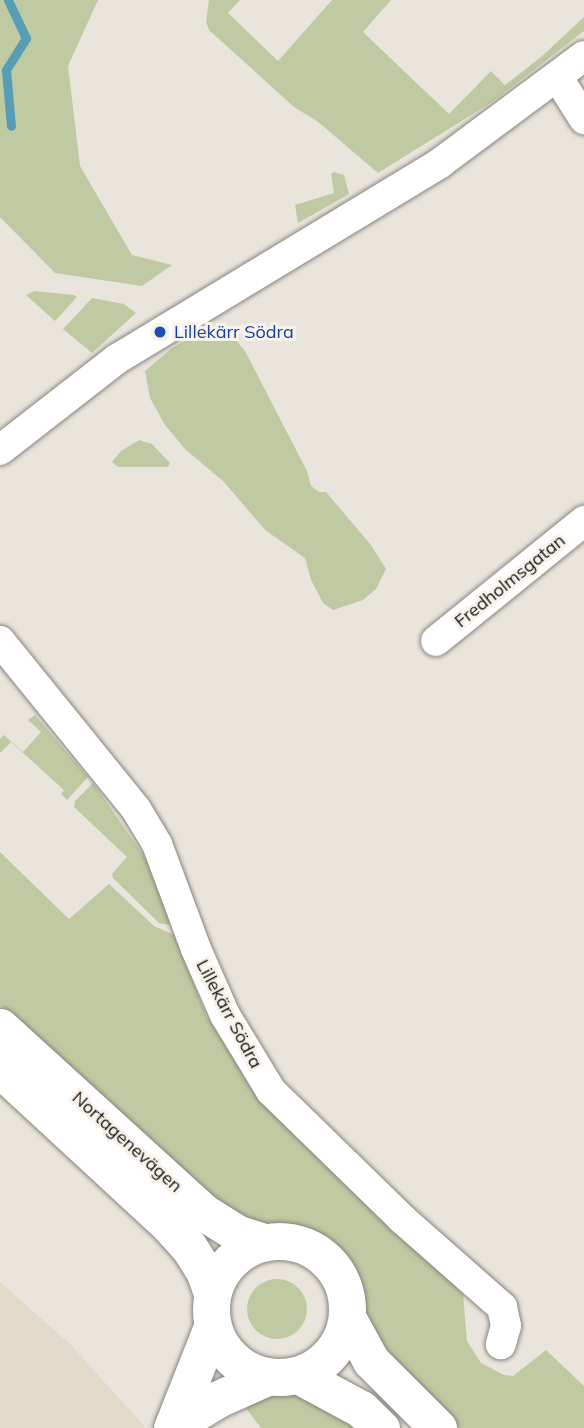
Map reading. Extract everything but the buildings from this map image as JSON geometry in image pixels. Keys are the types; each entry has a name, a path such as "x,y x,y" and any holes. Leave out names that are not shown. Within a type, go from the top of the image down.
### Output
{"street":[{"path":"0,450 117,359 440,163 558,78 584,55"},
{"path":"558,78 584,119"},
{"name":"Fredholmsgatan","path":"436,641 584,521"},
{"name":"Lillekärr Södra","path":"0,641 136,809 157,844 196,949 225,1014 271,1091 401,1218 502,1307 506,1326 500,1344"},
{"name":"Nortagenevägen","path":"0,1027 203,1212 236,1233 263,1242 296,1243 325,1258 338,1275 346,1296 347,1317 371,1361 438,1428"},
{"name":"Nortagenevägen","path":"0,1069 168,1224 189,1247 204,1271 220,1345 232,1360 248,1371 282,1376 360,1409 381,1428"},
{"path":"174,1427 230,1260 263,1242"},
{"path":"174,1427 218,1399 316,1367 331,1354 342,1337 347,1317"}],"shaded area":[{"path":"0,1282 70,1344 146,1428 0,1428"}],"green space":[{"path":"0,0 98,0 68,66 80,166 132,255 172,265 142,286 55,273 0,217"},
{"path":"209,0 240,0 228,13 278,61 332,0 391,0 363,32 449,114 491,71 505,85 541,57 584,17 584,31 492,102 378,173 317,121 294,107 209,30 206,22"},
{"path":"334,172 344,175 349,194 298,223 295,205 334,193 331,174"},
{"path":"34,291 77,297 55,321 26,295"},
{"path":"92,298 124,304 136,313 92,353 63,329"},
{"path":"211,326 228,331 245,351 307,471 311,486 319,492 326,492 371,545 386,569 376,589 363,600 333,610 323,603 311,580 305,558 265,530 224,482 185,449 165,425 150,398 145,371 172,348"},
{"path":"139,440 152,444 170,463 168,467 118,467 112,462 121,451"},
{"path":"35,715 88,777 67,800 61,794 64,790 11,742 0,753 0,739 4,735 23,752 41,732 28,720"},
{"path":"93,783 151,866 170,925 159,923 113,878 112,874 127,857 74,807 75,801"},
{"path":"0,852 69,919 109,884 154,926 174,935 207,1017 247,1077 463,1294 467,1341 481,1363 504,1375 513,1376 546,1350 584,1386 584,1428 460,1428 385,1359 359,1307 351,1274 334,1251 308,1233 264,1227 212,1198 0,1005"},
{"path":"277,1279 298,1288 307,1309 298,1330 277,1339 256,1330 247,1309 256,1288"},
{"path":"285,1390 324,1401 353,1428 261,1428 239,1399"}],"waterway":[{"path":"8,0 26,38 6,70 11,126"}],"place":[{"name":"Lillekärr Södra","path":"160,332"}]}
